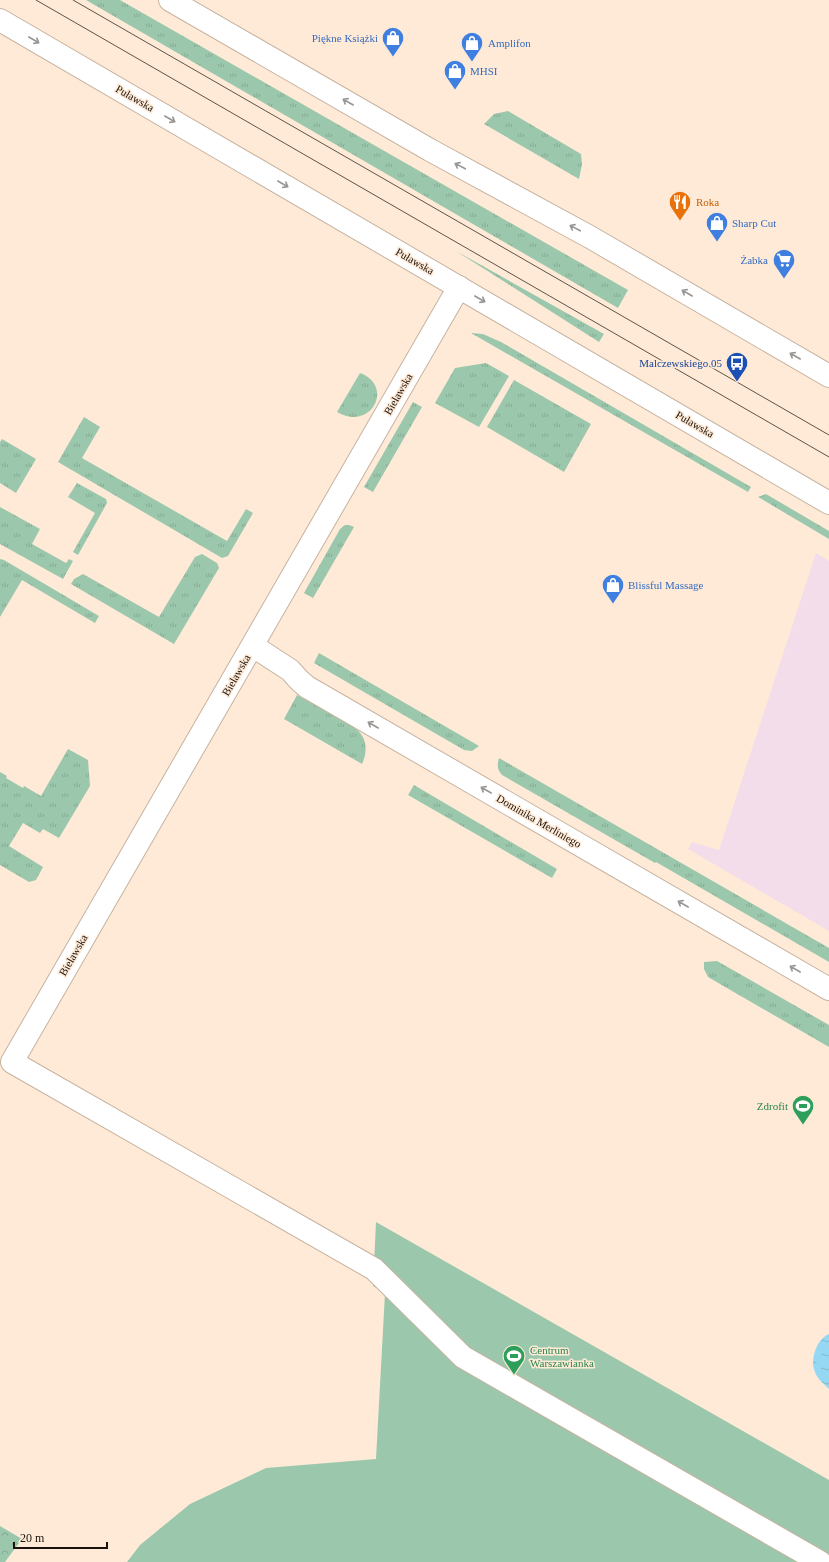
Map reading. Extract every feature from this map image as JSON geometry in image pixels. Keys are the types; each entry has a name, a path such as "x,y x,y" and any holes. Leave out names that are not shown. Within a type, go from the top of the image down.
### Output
{"street":[{"path":"170,0 430,150 590,237 829,376"},
{"name":"Puławska","path":"0,20 829,503"},
{"name":"Bielawska","path":"459,287 12,1062 374,1269 463,1357 820,1562"},
{"name":"Dominika Merliniego","path":"253,646 290,670 307,687 829,989"}],"shaded area":[{"path":"816,553 829,561 829,931 688,849 692,842 719,850"}],"green space":[{"path":"86,0 120,0 628,290 618,308"},
{"path":"508,111 581,154 582,164 579,179 484,124 494,114"},
{"path":"456,251 604,334 599,342"},
{"path":"471,333 483,334 501,342 751,487 748,492"},
{"path":"486,363 509,376 479,427 435,403 455,368"},
{"path":"360,373 370,379 376,387 377,396 374,405 368,412 360,416 349,417 337,412"},
{"path":"514,380 591,424 564,472 487,427"},
{"path":"413,402 422,407 373,492 364,487"},
{"path":"84,417 100,427 82,458 227,541 246,509 253,513 228,556 222,558 58,462"},
{"path":"2,439 36,459 16,493 0,483 0,442"},
{"path":"77,483 106,499 107,503 78,555 73,552 95,513 68,497"},
{"path":"766,494 829,531 829,539 758,497"},
{"path":"0,507 40,529 32,544 66,563 69,559 73,561 63,579 0,544"},
{"path":"345,525 354,527 313,598 304,593 340,529"},
{"path":"202,554 217,563 219,568 174,644 71,584 74,579 83,574 159,617 195,557"},
{"path":"0,559 99,616 95,623 22,580 0,617"},
{"path":"319,653 479,746 472,751 464,750 314,663"},
{"path":"297,695 332,713 361,734 365,742 365,757 362,764 284,719"},
{"path":"68,749 88,760 90,786 59,838 43,829 40,833 23,823 9,846 43,867 36,880 29,882 0,865 0,772 7,776 6,778 23,788 24,786 41,796"},
{"path":"499,758 829,948 829,962 502,775 498,767"},
{"path":"414,785 557,869 552,878 408,795"},
{"path":"717,961 829,1025 829,1047 708,977 704,969 704,962"},
{"name":"Centrum Warszawianka","path":"376,1222 829,1480 829,1562 127,1562 140,1545 190,1504 266,1468 376,1459 385,1293 373,1286"},
{"path":"0,1526 22,1539 5,1562 0,1562"}],"water":[{"path":"829,1334 829,1389 816,1375 813,1359 818,1344 825,1336"}],"tram line":[{"path":"36,0 829,457"},
{"path":"73,0 829,435"}],"place":[{"name":"Piękne Książki","path":"393,58"},
{"name":"Amplifon","path":"472,62"},
{"name":"MHSI","path":"455,90"},
{"name":"Roka","path":"680,222"},
{"name":"Sharp Cut","path":"717,242"},
{"name":"Żabka","path":"784,280"},
{"name":"Malczewskiego 05","path":"737,382"},
{"name":"Blissful Massage","path":"613,604"},
{"name":"Zdrofit","path":"803,1126"},
{"name":"Centrum Warszawianka","path":"514,1376"}]}
